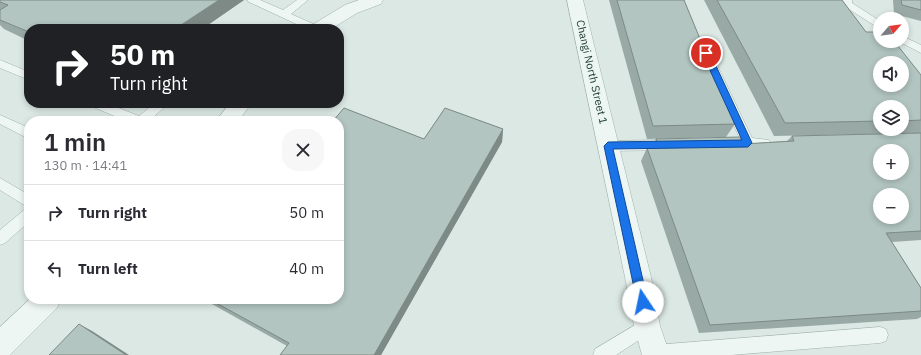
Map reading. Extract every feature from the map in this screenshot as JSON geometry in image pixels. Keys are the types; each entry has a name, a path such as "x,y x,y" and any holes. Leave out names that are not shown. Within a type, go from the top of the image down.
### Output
{"street":[{"path":"326,24 351,9 375,0"},
{"name":"Changi North Street 1","path":"575,0 638,277 647,326 655,354"},
{"path":"230,116 238,108"},
{"path":"0,346 43,304"}],"lane":[{"path":"252,0 306,24"},
{"path":"284,14 304,0"},
{"path":"847,0 847,4 873,21"},
{"path":"700,40 748,143"},
{"path":"909,43 921,49"},
{"path":"0,64 24,74"},
{"path":"107,108 126,116"},
{"path":"147,116 157,108"},
{"path":"0,120 24,132"},
{"path":"710,144 779,142"},
{"path":"608,146 687,144"},
{"path":"0,183 24,199"},
{"path":"0,239 24,218"},
{"path":"601,355 647,326"},
{"path":"655,354 880,335"}],"building":[{"path":"0,0 219,0 183,24 24,24 24,30 0,20 0,10 8,5 0,2"},
{"path":"617,0 684,0 735,124 653,126"},
{"path":"717,0 842,0 866,32 873,32 873,48 900,48 906,56 873,56 873,92 909,92 909,60 921,75 921,120 909,121 909,100 873,100 873,121 785,123"},
{"path":"901,0 921,0 921,10 902,5"},
{"path":"344,108 424,139 445,108 503,129 374,355 280,355 289,343 218,304 344,304 344,116 337,116"},
{"path":"909,133 921,133 921,231 886,233 921,288 921,311 710,325 647,148 659,148 656,139 740,137 743,144 794,141 792,136 873,134 873,136 909,136"},
{"path":"79,324 126,355 49,355"}],"route":[{"path":"643,302 608,146 748,143 706,53"}]}
